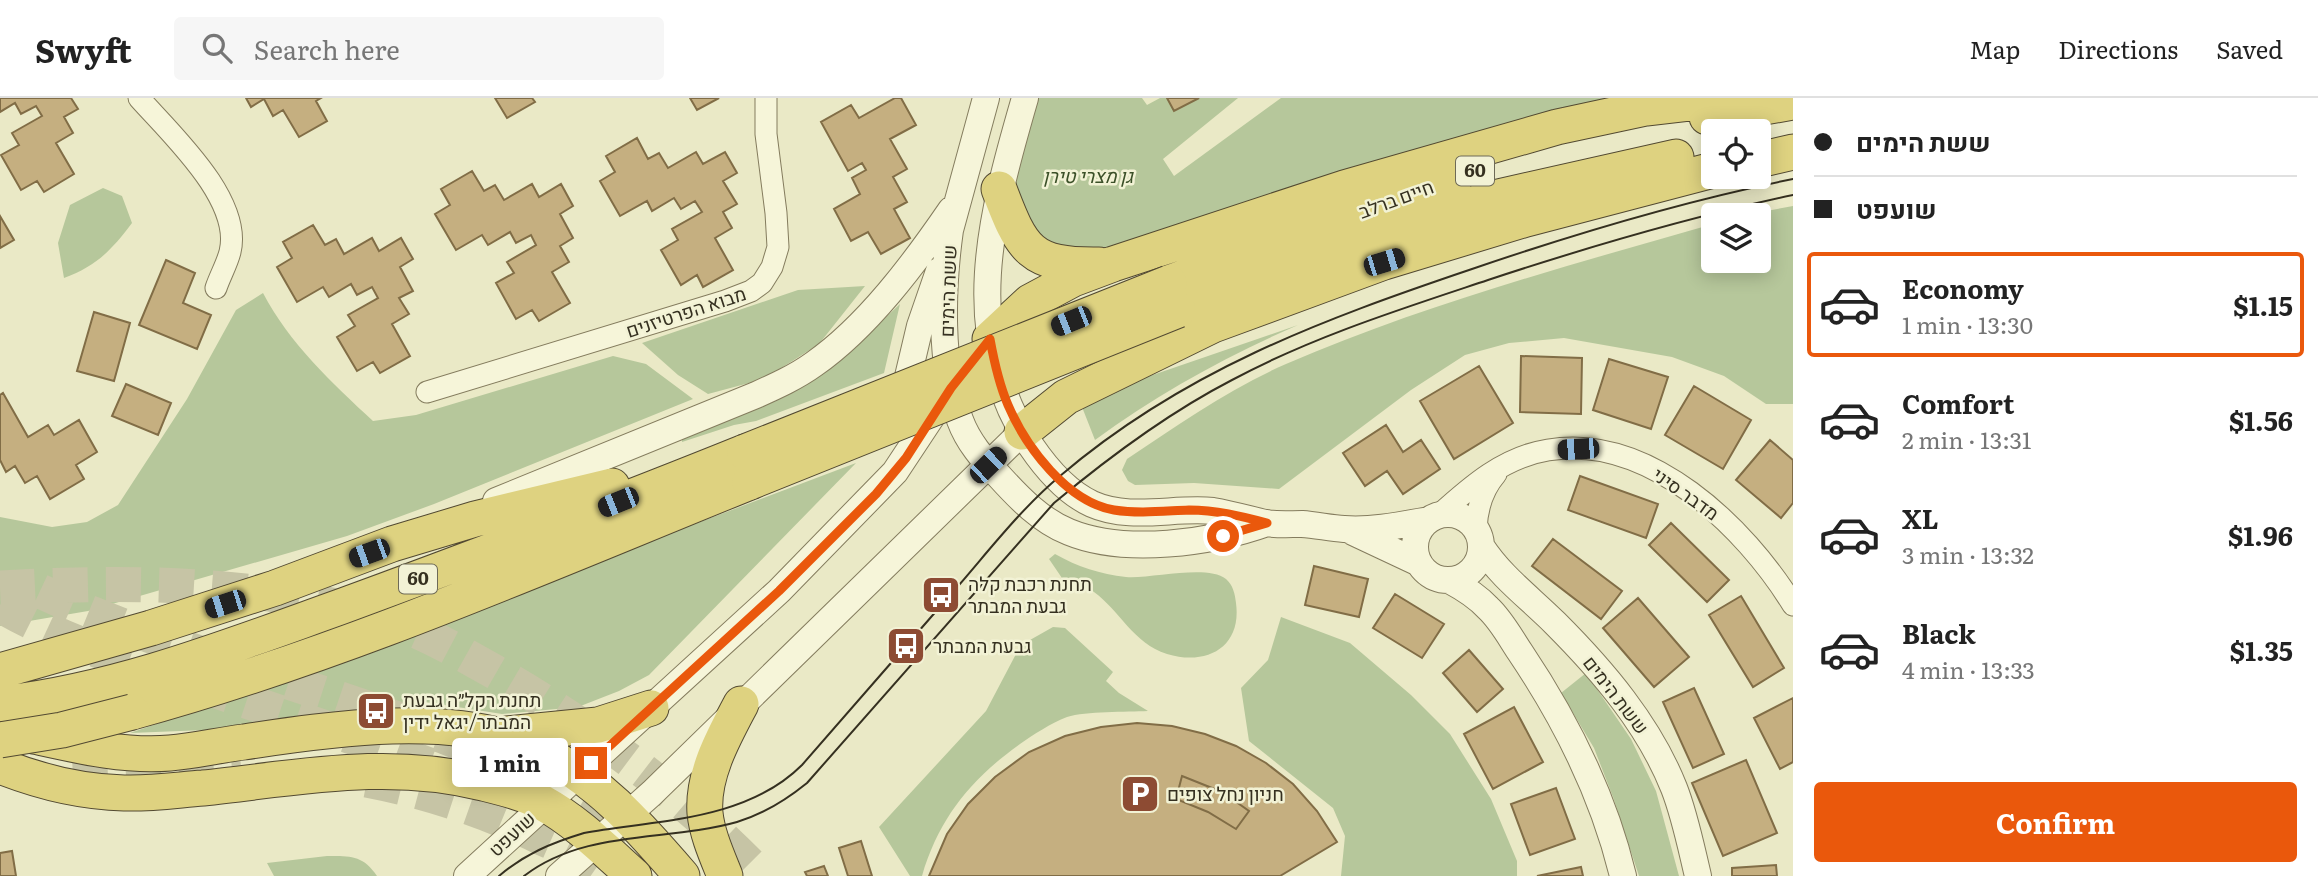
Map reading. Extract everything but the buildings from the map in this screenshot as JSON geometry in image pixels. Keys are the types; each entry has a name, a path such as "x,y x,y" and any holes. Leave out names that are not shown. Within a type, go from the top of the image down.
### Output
{"highway":[{"path":"990,339 1030,302 1053,289 1113,264 1344,188 1558,127 1646,108 1732,98"},
{"name":"חיים ברלב","path":"1174,296 1476,170 1598,139 1793,102"},
{"path":"1771,143 1793,140"},
{"name":"חיים ברלב","path":"1174,296 1486,200 1701,152"},
{"path":"1771,157 1793,152"},
{"path":"1022,432 1066,397 1213,325 1384,262 1461,238 1701,173"},
{"path":"999,189 1015,228 1034,254 1057,263 1113,264"},
{"name":"60","path":"0,704 85,691 182,664 738,465 1174,296"},
{"path":"0,671 152,628 275,588 392,544 475,519 548,500 738,465"},
{"name":"60","path":"0,740 62,730 201,694 304,659 509,579 738,465"},
{"path":"0,646 64,653"},
{"path":"725,876 708,827 705,803 714,762 741,704"},
{"path":"499,735 584,727 614,721 650,708"},
{"path":"0,723 23,733 120,752 169,753 268,738 388,726 467,729 499,735 533,747 578,775 629,815 682,876"},
{"path":"0,766 31,778 80,790 125,793 387,769 461,777 544,803 629,815"},
{"path":"544,803 634,876"}],"street":[{"path":"139,98 213,184 224,204 231,230 231,251 216,288"},
{"name":"מבוא הפרטיזנים","path":"427,392 725,301 762,284 772,267 778,247 766,134 766,98"},
{"name":"ששת הימים","path":"986,98 947,250 945,328 951,388 960,421 969,439 1009,488 1042,516 1068,532 1106,542 1160,544 1247,531 1267,523"},
{"name":"ששת הימים","path":"1025,98 999,189 991,234 988,278 990,339 1002,389 1022,432 1048,467 1080,497 1094,505 1113,510 1212,511 1267,523 1345,529 1383,528 1434,518"},
{"path":"392,544 756,395 796,375 834,348 868,315 916,258 958,200"},
{"path":"876,494 895,440 920,326 947,250"},
{"name":"שועפט","path":"467,876 779,591 876,494 906,458 951,388 990,339"},
{"path":"559,876 629,815 1022,432"},
{"name":"מדבר סיני","path":"1434,518 1484,476 1502,466 1548,450 1578,449 1610,453 1644,465 1678,483 1718,515 1751,546 1775,575 1793,605"},
{"path":"1449,580 1460,578 1474,568 1480,557 1480,502 1502,466"},
{"path":"1479,538 1464,518 1450,514 1434,518 1423,526 1416,540 1415,552 1419,563 1430,575 1449,580 1464,588 1491,610 1539,680 1581,758 1623,876"},
{"name":"ששת הימים","path":"1345,529 1419,563"},
{"name":"ששת הימים","path":"1479,538 1507,578 1555,623 1608,680 1647,733 1674,788 1698,876"}],"green space":[{"name":"גן מצרי טירן","path":"1036,98 1142,98 1147,105 1160,98 1167,98 1174,111 1199,98 1238,98 1163,159 1174,176 1281,98 1626,98 1094,252 1042,244 1010,188"},
{"path":"103,188 122,196 132,223 102,257 64,278 58,243 70,205"},
{"path":"1793,206 1793,404 1766,404 1724,376 1672,357 1564,338 1509,343 1465,355 1411,390 1279,489 1194,483 1135,485 1128,481 1122,470 1127,459 1224,396 1265,374 1390,323 1497,287 1701,227 1701,273 1771,273 1771,210"},
{"path":"865,286 819,344 764,379 708,394 678,375 642,343 798,290"},
{"path":"263,293 298,345 373,421 416,415 613,356 646,364 693,399 434,504 347,536 88,611 0,626 0,517 52,527 87,522 118,505 187,399 236,310"},
{"path":"900,304 884,373 756,421 734,425 682,442 682,434 853,348"},
{"path":"1298,325 1193,377 1095,440 1082,407 1144,378"},
{"path":"856,463 649,675 619,691 578,707 502,714 419,701 206,730 130,733 253,691"},
{"path":"1055,554 1089,569 1126,577 1193,572 1217,575 1228,581 1234,593 1236,619 1233,632 1227,642 1208,655 1181,657 1155,649 1136,635 1091,590 1064,581 1049,559"},
{"path":"1281,617 1350,643 1411,695 1450,734 1491,799 1517,861 1517,876 1341,876 1345,836 1333,808 1249,741 1241,688 1268,660"},
{"path":"1053,627 1065,628 1113,672 1106,681 1119,693 1148,711 1067,717 1020,744 986,771 959,801 938,836 922,876 910,876 879,827 986,711 1016,654 1030,640"},
{"path":"1586,673 1631,739 1656,791 1679,876 1639,876 1594,748 1561,693"},
{"path":"327,856 361,860 377,876 274,876 267,863"}],"tunnel":[{"path":"0,588 146,585 244,591 341,607 415,630 493,671 600,739 700,817 761,876"},
{"path":"40,591 114,622 341,699 490,756 562,791 631,833"},
{"path":"0,605 25,619 104,653 445,771"},
{"path":"73,778 241,770"},
{"path":"367,780 413,790 479,811 570,851 609,876"}],"tram line":[{"path":"499,876 529,855 584,833 670,821 728,808 780,783 802,765 1007,529 1046,488 1107,439 1205,378 1308,329 1472,269 1631,219 1793,179"},
{"path":"524,876 548,861 599,844 710,828 747,819 791,795 807,783 1054,503 1140,437 1232,380 1325,337 1488,280 1639,233 1793,195"}],"place":[{"name":"תחנת רכבת קלה גבעת המבתר","path":"941,595"},
{"name":"גבעת המבתר","path":"906,646"},
{"name":"תחנת רקל״ה גבעת המבתר/יגאל ידין","path":"376,711"},
{"name":"חניון נחל צופים","path":"1140,794"}],"route":[{"path":"591,763 779,591 876,494 906,458 951,388 990,339 1002,389 1022,432 1036,454 1080,497 1094,505 1113,510 1212,511 1267,523 1223,536"}]}
